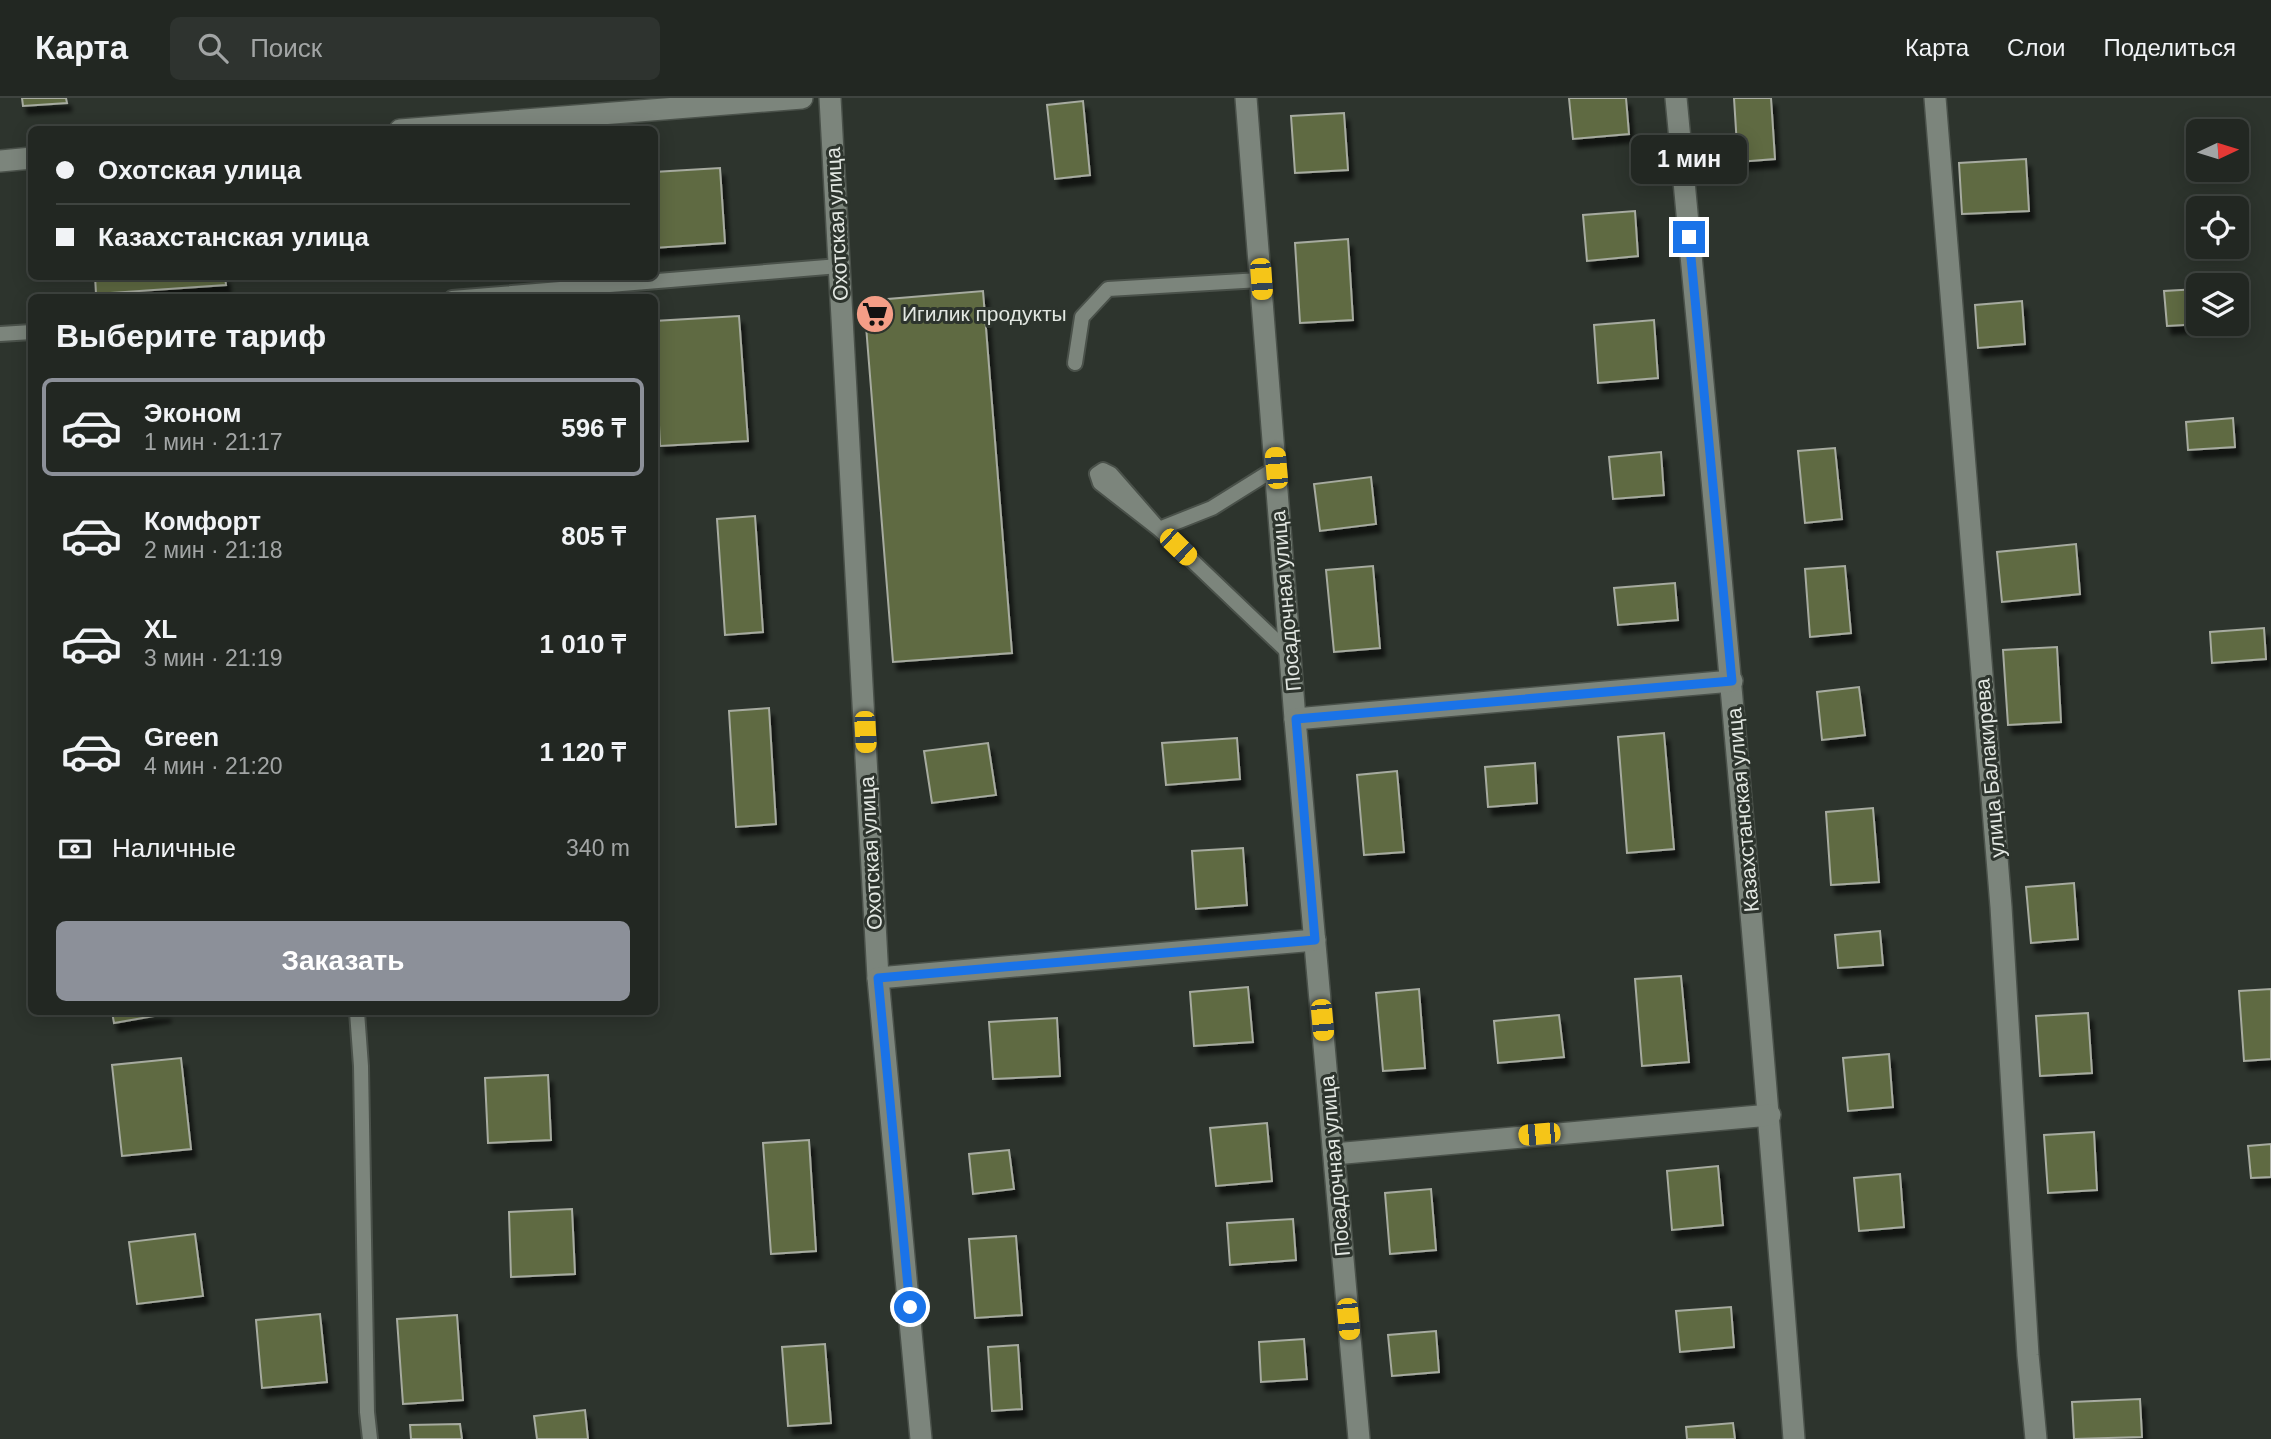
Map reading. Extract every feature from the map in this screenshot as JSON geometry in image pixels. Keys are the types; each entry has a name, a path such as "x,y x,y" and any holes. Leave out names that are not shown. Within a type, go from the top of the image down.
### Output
{"street":[{"path":"450,126 802,98"},
{"name":"Охотская улица","path":"830,98 878,978 916,1362 921,1439"},
{"name":"Посадочная улица","path":"1246,98 1290,654 1359,1439"},
{"name":"Казахстанская улица","path":"1676,98 1732,681 1770,1115 1794,1439"},
{"name":"улица Балакирева","path":"1935,98 2000,892 2028,1355 2036,1439"},
{"path":"0,161 28,158"},
{"path":"1296,719 1732,681"},
{"path":"878,978 1315,940"},
{"path":"1334,1154 1770,1115"}],"lane":[{"path":"500,294 839,266"},
{"path":"1075,363 1082,317 1108,289 1261,279"},
{"path":"0,334 28,332"},
{"path":"1276,468 1212,508 1159,529 1290,654"},
{"path":"357,1015 361,1066 367,1412 370,1439"}],"building":[{"path":"22,98 66,98 67,103 23,106"},
{"path":"1569,98 1626,98 1629,134 1573,139"},
{"path":"1734,98 1771,98 1775,159 1738,162"},
{"path":"1083,101 1090,175 1055,179 1047,105"},
{"path":"1344,113 1348,170 1295,173 1291,116"},
{"path":"2026,159 2029,211 1962,214 1959,163"},
{"path":"720,168 725,243 658,248 658,172"},
{"path":"1635,211 1638,256 1587,261 1583,215"},
{"path":"1348,239 1353,320 1300,323 1295,243"},
{"path":"95,280 225,280 226,285 96,294"},
{"path":"2186,290 2186,325 2167,326 2164,291"},
{"path":"983,291 1012,653 893,662 864,301"},
{"path":"2022,301 2025,344 1978,348 1975,305"},
{"path":"739,316 748,441 660,446 658,321"},
{"path":"1654,320 1658,378 1598,383 1594,325"},
{"path":"2233,418 2235,447 2188,450 2186,422"},
{"path":"1835,448 1842,519 1805,523 1798,451"},
{"path":"1661,452 1664,495 1613,499 1609,457"},
{"path":"1371,477 1376,524 1320,531 1314,484"},
{"path":"755,516 763,632 725,635 717,519"},
{"path":"2076,544 2080,594 2002,602 1997,552"},
{"path":"1373,566 1380,648 1334,652 1326,570"},
{"path":"1845,566 1851,633 1810,637 1805,569"},
{"path":"1675,583 1678,620 1618,625 1614,588"},
{"path":"2264,628 2266,659 2212,663 2210,632"},
{"path":"2057,647 2061,722 2008,725 2003,650"},
{"path":"1859,687 1865,735 1822,740 1817,692"},
{"path":"769,708 776,824 736,827 729,711"},
{"path":"1664,733 1674,849 1627,853 1618,737"},
{"path":"1237,738 1240,779 1166,785 1162,743"},
{"path":"988,743 996,795 932,803 924,751"},
{"path":"1535,763 1537,803 1488,807 1485,767"},
{"path":"1397,771 1404,852 1364,855 1357,775"},
{"path":"1873,808 1879,882 1831,885 1826,812"},
{"path":"1243,848 1247,905 1196,909 1192,851"},
{"path":"2074,883 2078,939 2031,943 2026,887"},
{"path":"1880,931 1883,965 1838,968 1835,935"},
{"path":"1681,976 1689,1062 1642,1066 1635,979"},
{"path":"1248,987 1253,1042 1194,1046 1190,992"},
{"path":"1419,989 1425,1068 1383,1071 1376,993"},
{"path":"2271,989 2271,1059 2244,1061 2239,991"},
{"path":"2088,1013 2092,1073 2040,1076 2036,1016"},
{"path":"113,1015 160,1015 114,1023"},
{"path":"1559,1015 1564,1057 1498,1063 1494,1021"},
{"path":"1057,1018 1060,1076 993,1079 989,1022"},
{"path":"1889,1054 1893,1107 1848,1111 1843,1058"},
{"path":"181,1058 191,1149 122,1156 112,1065"},
{"path":"548,1075 551,1140 488,1143 485,1078"},
{"path":"1267,1123 1272,1181 1216,1186 1210,1128"},
{"path":"2094,1132 2097,1190 2048,1193 2044,1135"},
{"path":"809,1140 816,1251 771,1254 763,1143"},
{"path":"2271,1144 2271,1177 2251,1178 2248,1146"},
{"path":"1009,1150 1014,1189 973,1194 969,1154"},
{"path":"1718,1166 1723,1225 1672,1230 1667,1171"},
{"path":"1900,1174 1904,1227 1859,1231 1854,1178"},
{"path":"1431,1189 1436,1250 1390,1254 1385,1193"},
{"path":"572,1209 575,1274 511,1277 509,1212"},
{"path":"1293,1219 1296,1260 1230,1265 1227,1223"},
{"path":"195,1234 203,1296 137,1304 129,1242"},
{"path":"1016,1236 1022,1315 975,1318 969,1239"},
{"path":"1731,1307 1734,1347 1680,1352 1676,1311"},
{"path":"320,1314 327,1382 262,1388 256,1320"},
{"path":"457,1315 463,1400 403,1404 397,1319"},
{"path":"1436,1331 1439,1372 1392,1376 1388,1335"},
{"path":"1304,1339 1307,1379 1261,1382 1259,1342"},
{"path":"825,1344 831,1423 788,1426 782,1347"},
{"path":"1018,1345 1022,1409 992,1411 988,1347"},
{"path":"2140,1399 2142,1437 2074,1439 2072,1402"},
{"path":"585,1410 588,1439 537,1439 534,1416"},
{"path":"1733,1423 1735,1439 1687,1439 1686,1427"},
{"path":"460,1424 462,1439 411,1439 410,1425"}],"place":[{"name":"Игилик продукты","path":"875,314"}],"route":[{"path":"910,1307 878,978 1315,940 1296,719 1732,681 1689,237"}]}
